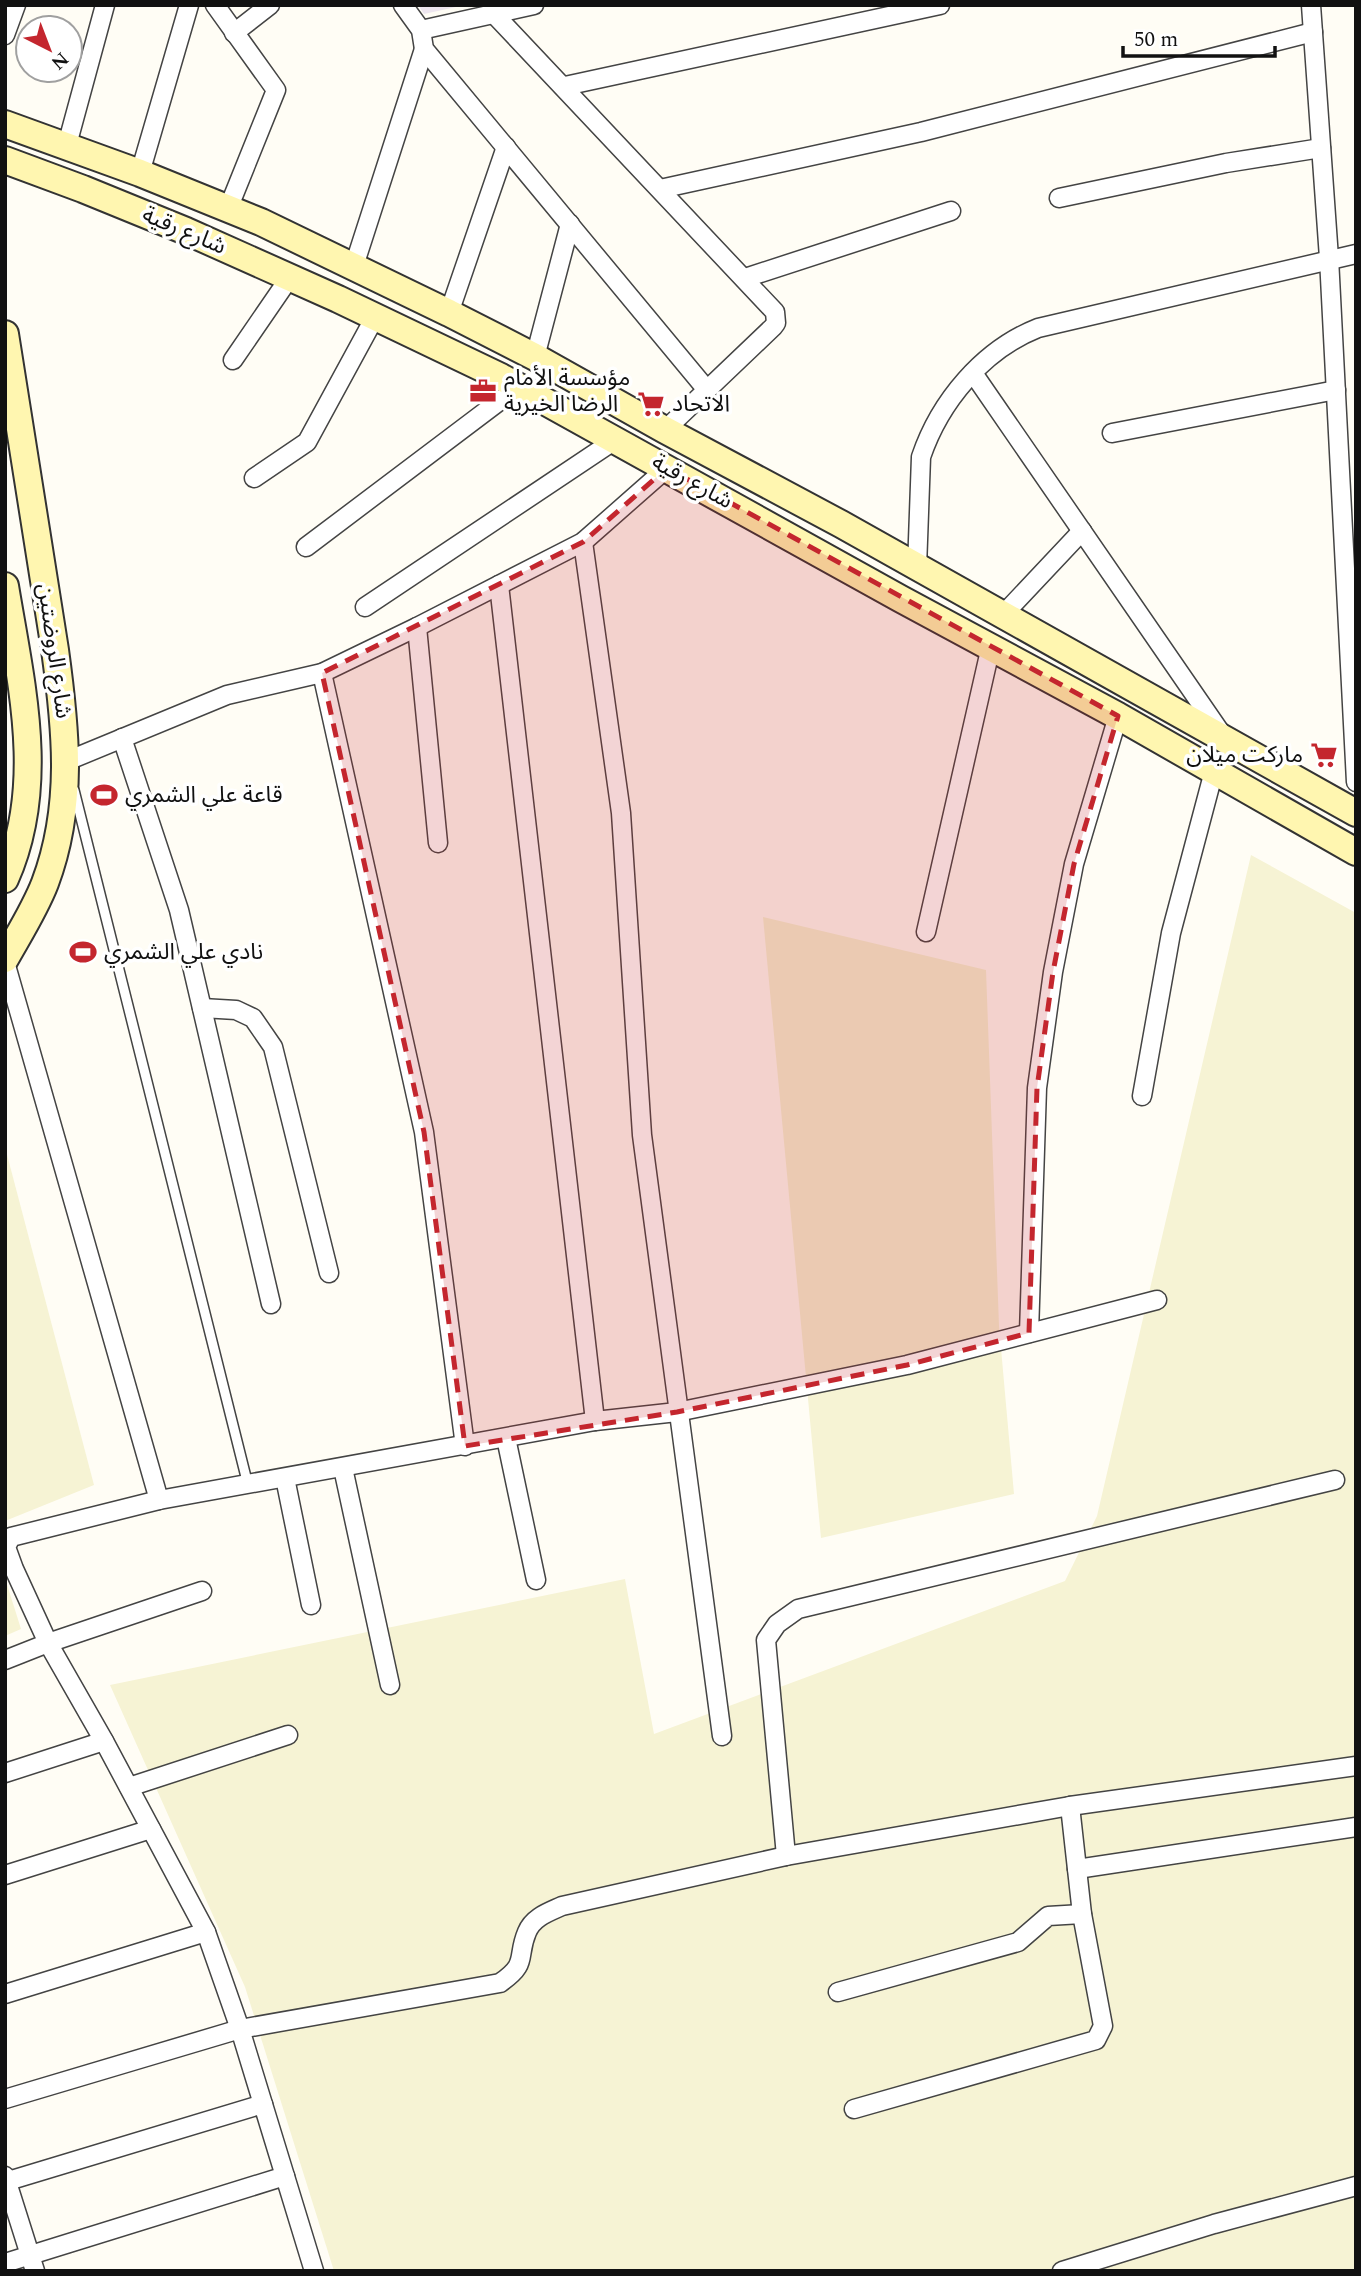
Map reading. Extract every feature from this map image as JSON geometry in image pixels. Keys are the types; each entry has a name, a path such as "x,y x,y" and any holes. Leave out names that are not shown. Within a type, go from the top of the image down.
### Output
{"street":[{"path":"5,35 16,5"},
{"path":"66,145 105,5"},
{"path":"140,173 189,5"},
{"path":"215,5 276,90 228,209"},
{"path":"234,33 270,5"},
{"path":"354,266 424,49 421,30 403,5"},
{"path":"421,30 534,5"},
{"path":"565,86 940,5"},
{"path":"1311,5 1336,390 1350,541 1356,782"},
{"path":"494,14 565,86 775,312 776,323 665,430"},
{"path":"660,189 921,132 1313,32"},
{"path":"424,49 707,390"},
{"name":"شارع رقية","path":"5,124 140,173 228,209 449,313 841,524 1356,813"},
{"path":"449,313 506,147"},
{"path":"1059,198 1226,163 1321,148"},
{"name":"شارع رقية","path":"5,160 83,188 290,277 518,387 1118,716 1356,852"},
{"path":"186,232 179,221 180,209 189,200 201,198"},
{"path":"745,278 951,211"},
{"path":"535,357 570,224"},
{"path":"901,599 896,589 898,578 906,570 917,568 921,457 943,410 973,373 1002,347 1038,328 1329,258 1356,254"},
{"path":"233,360 290,277"},
{"path":"254,478 307,442 375,317"},
{"name":"شارع الروضتين","path":"5,334 55,650 67,761 62,813 53,859 36,904 5,960"},
{"path":"973,373 1227,742"},
{"path":"306,547 518,387"},
{"path":"1112,433 1336,390"},
{"path":"365,607 615,440"},
{"path":"67,761 227,695 322,673 418,627 583,542 667,468"},
{"path":"823,555 835,555 845,547 847,535 841,524"},
{"path":"1002,616 1082,531"},
{"path":"583,542 621,813 642,1135 722,1735"},
{"path":"499,585 595,1421"},
{"name":"شارع الروضتين","path":"5,586 25,709 28,773 20,842 5,879"},
{"path":"418,627 438,843"},
{"path":"926,932 991,646"},
{"path":"322,673 424,1132 465,1446"},
{"path":"1029,1333 1037,1088 1074,864 1118,716"},
{"path":"122,738 179,910 271,1304"},
{"path":"1142,1096 1171,933 1214,771"},
{"path":"5,960 159,1500"},
{"path":"202,1008 236,1010 253,1018 273,1047 329,1273"},
{"path":"314,2271 240,2029 206,1932 104,1741 48,1643 6,1547 10,1536 159,1500 595,1421 677,1412 907,1365 1157,1300"},
{"path":"506,1438 536,1580"},
{"path":"343,1468 390,1685"},
{"path":"285,1478 311,1605"},
{"path":"786,1856 766,1640 777,1625 799,1609 1335,1480"},
{"path":"5,1660 202,1591"},
{"path":"129,1787 288,1735"},
{"path":"5,1773 104,1741"},
{"path":"5,2099 240,2029 500,1983 516,1972 528,1930 541,1916 562,1906 786,1856 1070,1806 1356,1766"},
{"path":"854,2109 1096,2040 1103,2026 1082,1914 1070,1806"},
{"path":"1077,1869 1356,1827"},
{"path":"5,1875 151,1829"},
{"path":"838,1992 1018,1942 1048,1916 1082,1914"},
{"path":"5,1994 206,1932"},
{"path":"33,2263 7,2178 263,2104"},
{"path":"5,2263 33,2263 285,2176"},
{"path":"1062,2271 1214,2224 1356,2186"}],"lane":[{"path":"67,761 248,1485"}],"highlighted area":[{"path":"667,468 1118,716 1074,864 1053,972 1037,1088 1029,1333 907,1365 677,1412 465,1446 424,1132 322,673 583,542"}],"shaded area":[{"path":"418,5 465,5 424,14"},
{"path":"1251,855 1356,913 1356,2271 334,2271 245,1987 110,1685 625,1579 654,1734 1065,1581 1097,1516"},
{"path":"763,917 986,970 999,1326 1014,1494 821,1538"},
{"path":"5,1147 94,1485 5,1521"},
{"path":"5,1578 21,1629 5,1636"}],"place":[{"name":"مؤسسة الأمام الرضا الخيرية","path":"483,391"},
{"name":"الاتحاد","path":"651,404"},
{"name":"ماركت ميلان","path":"1324,755"},
{"name":"قاعة علي الشمري","path":"104,795"},
{"name":"نادي علي الشمري","path":"83,952"}]}
